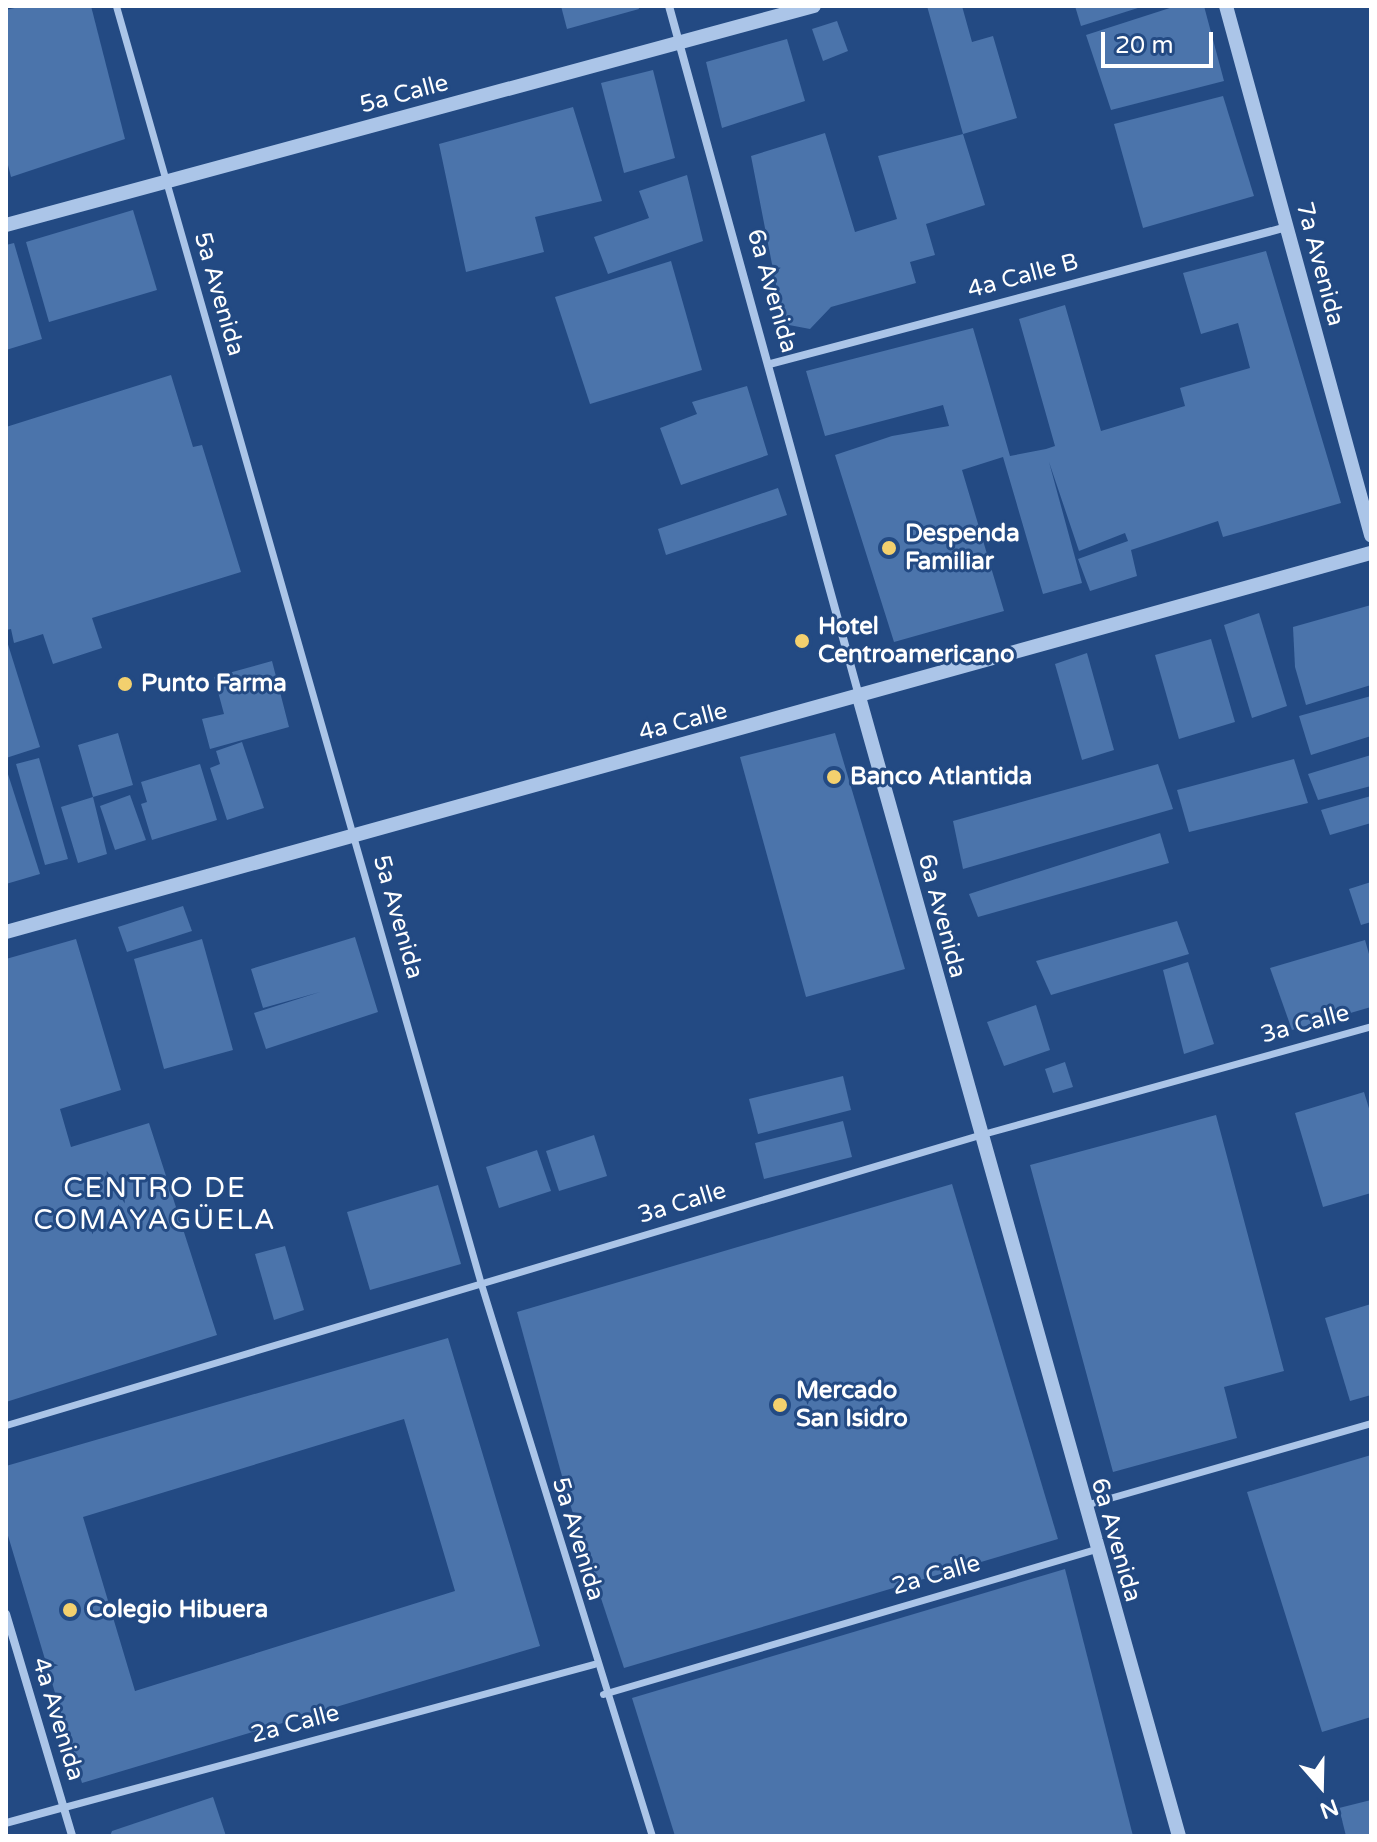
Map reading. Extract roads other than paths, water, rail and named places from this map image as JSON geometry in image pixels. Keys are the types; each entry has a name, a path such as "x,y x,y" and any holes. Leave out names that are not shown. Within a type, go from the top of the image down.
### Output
{"street":[{"name":"5a Avenida","path":"116,6 481,1284 603,1694 652,1836"},
{"name":"6a Avenida","path":"669,6 770,364 979,1135 1179,1836"},
{"name":"5a Calle","path":"6,225 814,6"},
{"name":"7a Avenida","path":"1226,6 1371,535"},
{"name":"4a Calle B","path":"770,364 1287,227"},
{"name":"4a Calle","path":"6,932 1371,553"},
{"name":"3a Calle","path":"6,1425 979,1135 1371,1026"},
{"path":"1083,1506 1371,1423"},
{"name":"2a Calle","path":"603,1694 1096,1549"},
{"name":"4a Avenida","path":"6,1614 72,1836"},
{"name":"2a Calle","path":"6,1823 594,1664"}],"place":[{"name":"Despenda Familiar","path":"889,548"},
{"name":"Hotel Centroamericano","path":"802,641"},
{"name":"Punto Farma","path":"125,684"},
{"name":"Banco Atlantida","path":"834,777"},
{"name":"Mercado San Isidro","path":"780,1405"},
{"name":"Colegio Hibuera","path":"70,1610"}],"district":[{"name":"CENTRO DE COMAYAGÜELA","path":"155,1204"}]}
